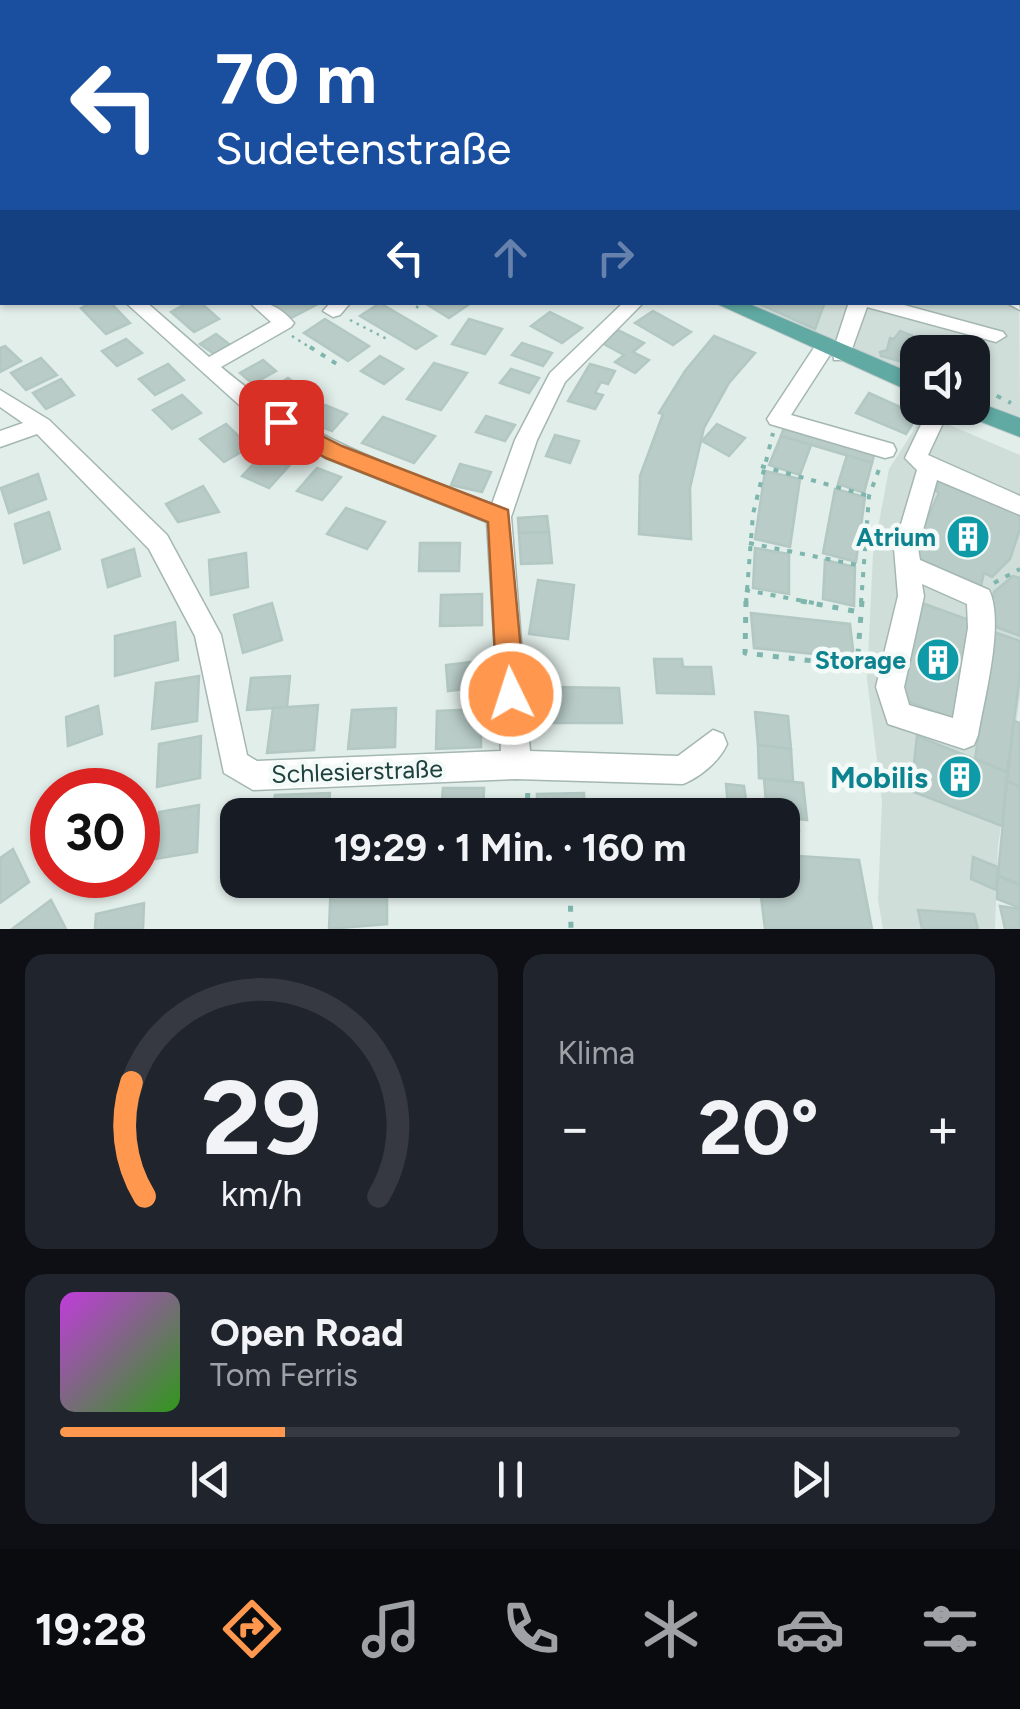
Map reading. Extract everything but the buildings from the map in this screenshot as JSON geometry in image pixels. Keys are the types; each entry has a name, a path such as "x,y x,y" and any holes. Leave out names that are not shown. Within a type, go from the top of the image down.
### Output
{"main road":[{"path":"731,305 900,379"},
{"path":"990,408 1020,428"}],"street":[{"path":"137,305 254,408 334,452 499,517"},
{"path":"206,367 284,323 262,305"},
{"path":"516,765 499,517 526,440 556,378 632,305"},
{"path":"857,305 833,352 778,418 885,450"},
{"path":"880,305 996,336"},
{"name":"Schlesierstraße","path":"0,398 41,425 158,542 208,634 234,763 252,776 516,765 683,770 713,744"},
{"path":"0,439 41,425"},
{"path":"931,425 916,458 1020,506"},
{"path":"907,566 980,598 981,628 964,735 898,715 890,687 911,596 907,566 906,548 929,467"}],"path":[{"path":"414,305 420,309"},
{"path":"338,306 387,339"},
{"path":"284,323 291,328 285,332 343,368"},
{"path":"990,402 1020,408"},
{"path":"778,418 761,466 749,542 745,653 857,666 858,612 870,496 885,450"},
{"path":"761,466 870,496"},
{"path":"749,542 862,566"},
{"path":"980,598 992,584 1020,569"},
{"path":"746,590 858,612"},
{"path":"570,898 571,929"}],"shaded area":[{"path":"728,305 1019,305 1020,417 990,407 990,335 900,335 900,375"},
{"path":"917,425 950,425 1020,455 1020,697 998,846 995,929 883,929 878,900 882,801 867,679 873,554 889,469"}],"place":[{"name":"Atrium","path":"968,537"},
{"name":"Storage","path":"938,660"},
{"name":"Mobilis","path":"960,777"}],"route":[{"path":"281,422 334,452 499,517 511,694"}]}
